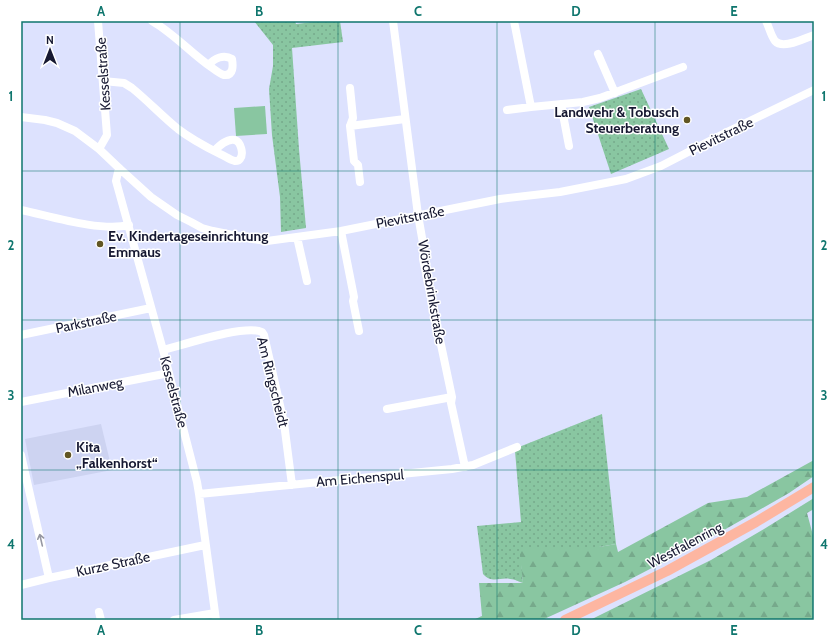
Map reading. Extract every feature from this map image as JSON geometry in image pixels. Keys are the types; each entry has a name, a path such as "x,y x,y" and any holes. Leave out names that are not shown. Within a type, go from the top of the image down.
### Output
{"main road":[{"name":"Westfalenring","path":"565,620 667,571 756,522 814,487"}],"street":[{"name":"Kesselstraße","path":"98,21 107,135 100,149"},
{"path":"152,21 209,65"},
{"name":"Wördebrinkstraße","path":"393,21 418,215 424,249 423,259 465,467"},
{"path":"514,21 531,107"},
{"path":"766,21 775,42 779,44 789,44 814,35"},
{"path":"598,54 615,93"},
{"path":"507,110 589,101 615,93 682,67"},
{"path":"103,81 124,83 132,88 178,129 214,151"},
{"path":"350,88 353,118 350,126 354,161 358,165 360,182"},
{"name":"Pievitstraße","path":"21,117 45,120 75,131 100,149 144,191 160,204 202,228 252,239 267,240 341,230 500,199 560,192 626,179 661,166 814,90"},
{"path":"560,104 569,146"},
{"path":"350,126 405,119"},
{"name":"Kesselstraße","path":"119,168 116,181 163,350 199,494 215,616"},
{"path":"21,210 92,225 122,227 129,225"},
{"path":"341,230 359,332"},
{"path":"297,237 307,281"},
{"name":"Parkstraße","path":"21,335 151,308"},
{"name":"Am Ringscheidt","path":"163,350 228,333 255,330 262,332 266,343 284,423 292,485"},
{"name":"Milanweg","path":"21,402 169,373"},
{"path":"387,409 452,397"},
{"name":"Am Eichenspul","path":"199,494 452,469 473,465 516,447"},
{"path":"21,455 49,578"},
{"name":"Kurze Straße","path":"21,585 205,545"},
{"path":"174,620 215,616"}],"shaded area":[{"name":"Kita „Falkenhorst“","path":"101,424 112,470 34,485 25,439"}],"green space":[{"path":"254,21 295,21 296,24 322,21 340,21 343,42 292,48 306,228 281,232 280,197 272,135 269,89 273,66 273,45"},
{"path":"641,89 669,149 611,174 589,107"},
{"path":"265,106 267,134 236,136 234,108"},
{"path":"602,414 616,544 599,547 520,547 523,583 512,579 490,579 486,577 483,574 477,526 521,522 515,451 519,447"},
{"path":"814,460 814,476 789,493 717,534 625,582 542,620 473,620 482,616 479,583 523,583 519,547 599,547 616,544 618,552 708,503 747,497"},
{"path":"814,498 814,509 807,513 814,539 814,620 590,620 711,560"}],"place":[{"name":"Landwehr & Tobusch Steuerberatung","path":"687,120"},
{"name":"Ev. Kindertageseinrichtung Emmaus","path":"100,244"},
{"name":"Kita „Falkenhorst“","path":"68,455"}]}
